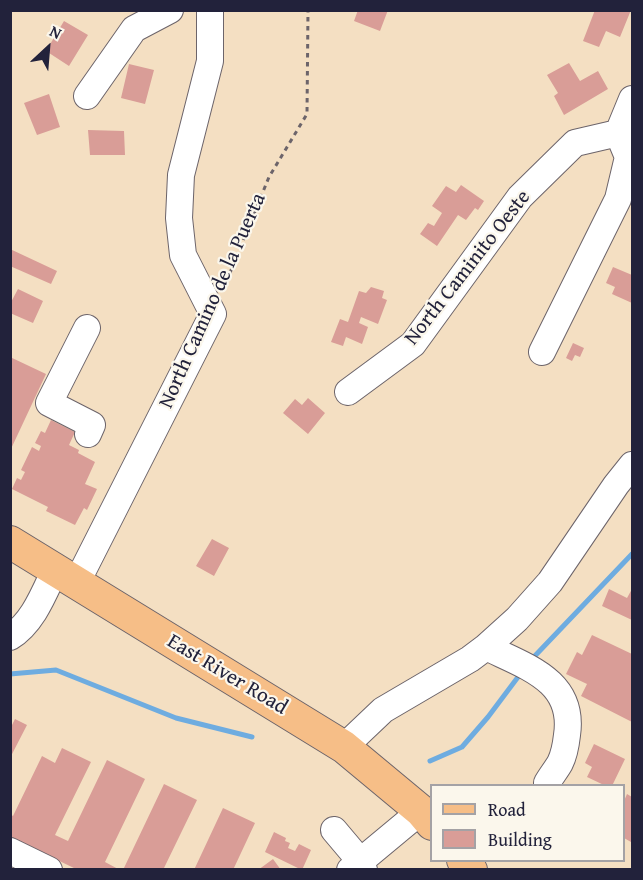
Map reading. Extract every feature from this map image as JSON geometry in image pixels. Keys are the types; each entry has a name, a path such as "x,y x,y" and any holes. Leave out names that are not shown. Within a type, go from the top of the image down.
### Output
{"main road":[{"name":"East River Road","path":"10,542 344,747 426,817"}],"street":[{"path":"210,10 210,61 181,175 179,218 183,255 213,314"},
{"path":"87,96 134,29 153,13"},
{"path":"542,352 618,199 628,157 618,133 633,99"},
{"name":"North Caminito Oeste","path":"348,392 413,344 520,197 575,143 618,133"},
{"name":"North Camino de la Puerta","path":"10,638 18,633 36,609 66,577 213,314"},
{"path":"87,328 49,403 92,425 88,434"},
{"path":"344,747 383,710 470,659 517,618 550,582 616,485 633,465"},
{"path":"486,647 525,667 556,687 565,700 569,725 560,763 547,783"},
{"path":"334,830 358,867 426,817"},
{"path":"10,850 49,870"}],"path":[{"name":"North Camino de la Puerta","path":"213,314 269,177 307,114 308,10"}],"building":[{"path":"358,10 388,10 380,31 354,21"},
{"path":"595,10 631,10 620,37 606,31 599,47 583,41"},
{"path":"64,21 88,35 69,66 46,51"},
{"path":"569,63 580,81 598,71 608,89 564,115 554,96 558,93 547,75"},
{"path":"129,64 154,70 145,104 121,98"},
{"path":"49,94 60,127 37,135 24,103"},
{"path":"88,130 124,131 125,155 90,155"},
{"path":"461,185 484,201 478,210 475,208 466,220 458,215 437,246 420,234 428,223 434,226 442,213 432,206 446,186 456,192"},
{"path":"10,249 57,271 51,284 10,266"},
{"path":"613,267 632,275 632,303 612,294 615,287 606,283"},
{"path":"371,287 384,291 382,298 387,300 378,324 361,317 359,323 368,327 362,344 346,337 343,346 331,342 340,319 348,322 359,291 366,293"},
{"path":"18,289 43,301 33,323 10,313 10,304"},
{"path":"573,343 584,348 580,357 575,355 572,361 566,358"},
{"path":"10,357 46,374 10,451"},
{"path":"308,398 325,413 308,434 283,413 295,399 302,405"},
{"path":"51,420 75,432 69,445 95,462 85,484 97,489 87,510 84,508 75,525 46,511 48,507 12,489 17,478 21,480 25,472 21,470 32,447 39,451 41,446 35,443 41,431 45,433"},
{"path":"212,539 229,548 214,576 196,566"},
{"path":"609,589 627,598 632,589 632,620 602,606"},
{"path":"592,635 632,654 632,722 581,696 587,684 566,674 577,652 582,655"},
{"path":"15,719 27,725 10,758 10,729"},
{"path":"594,744 625,759 613,784 602,784 587,777 592,767 585,763"},
{"path":"62,748 91,762 55,835 68,841 107,760 145,779 105,862 120,870 78,870 10,837 10,814 13,816 42,756 55,763"},
{"path":"164,784 197,800 164,868 167,870 123,870"},
{"path":"627,794 632,797 631,842 625,839"},
{"path":"223,808 255,823 233,870 194,870"},
{"path":"274,832 286,838 285,841 290,843 288,848 295,851 299,844 311,850 302,870 265,852"},
{"path":"273,859 281,870 258,870"}],"waterway":[{"path":"530,661 632,554"},
{"path":"10,674 56,670 176,718 252,737"},
{"path":"430,761 462,747 521,673"}]}
